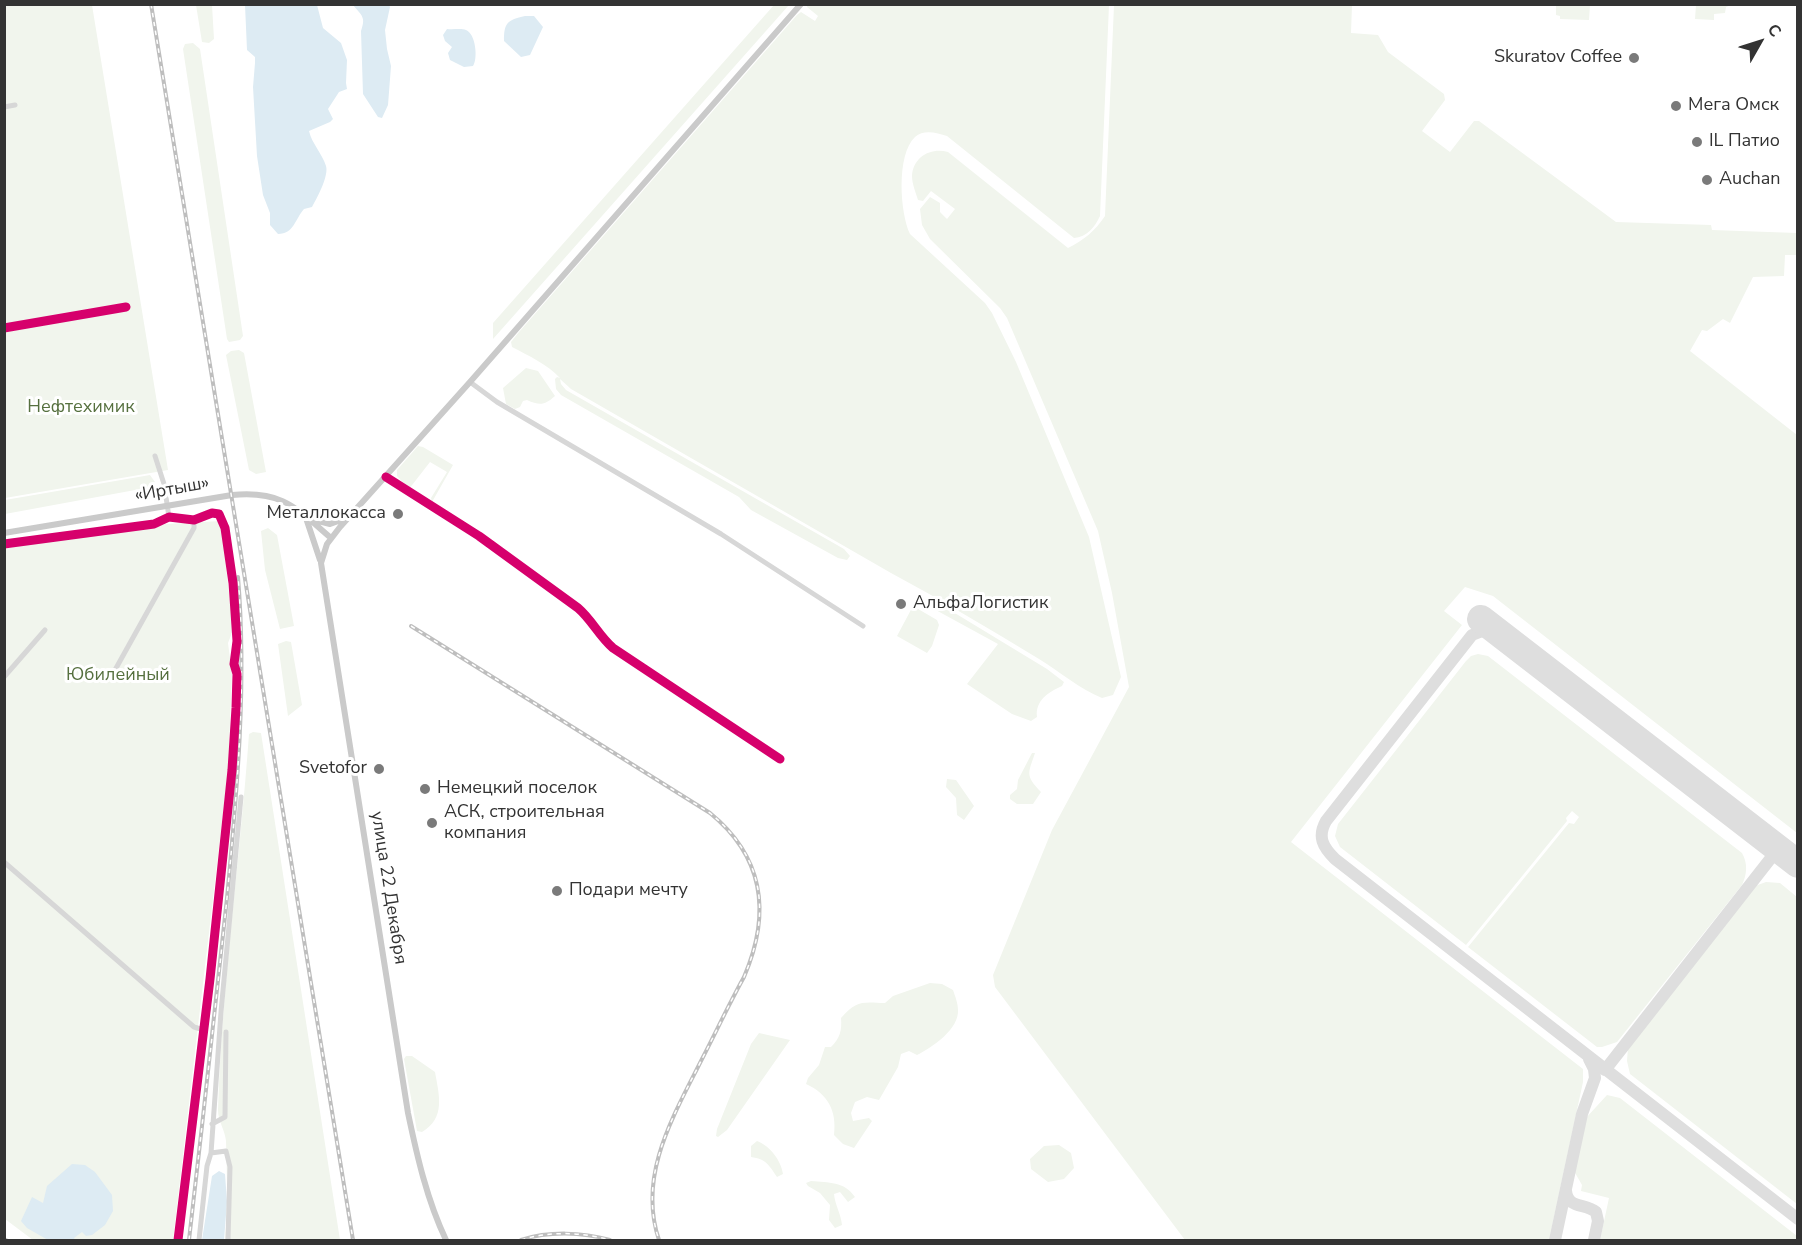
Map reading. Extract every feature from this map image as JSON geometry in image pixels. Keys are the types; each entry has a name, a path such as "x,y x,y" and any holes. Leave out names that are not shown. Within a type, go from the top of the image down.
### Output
{"main road":[{"path":"321,563 323,552 331,538 801,4"},
{"name":"«Иртыш»","path":"4,533 167,505 254,493 282,500 302,513 331,538"},
{"path":"302,513 314,520 330,524 350,516"},
{"name":"улица 22 Декабря","path":"302,513 311,530 321,563 408,1113 434,1213 446,1240"}],"street":[{"path":"4,107 15,105"},
{"path":"4,328 126,307"},
{"path":"470,382 497,402 721,534 863,626"},
{"path":"155,456 164,484 169,518"},
{"path":"386,477 479,536 578,608 591,620 604,640 613,648 780,759"},
{"path":"4,544 154,524 169,518 194,520 212,513 219,514 222,519 230,559 237,641 234,664 237,674 236,708 232,770 204,1030 178,1240"},
{"path":"114,670 194,528 194,520"},
{"path":"4,677 45,630"},
{"path":"199,1240 207,1166 211,1153 241,797"},
{"path":"4,862 194,1027 204,1030"},
{"path":"212,1125 225,1118 226,1032"},
{"path":"211,1153 226,1151 230,1167 231,1200 228,1240"}],"green space":[{"path":"808,4 1109,5 1100,216 1090,231 1074,238 947,136 931,132 915,137 909,145 902,170 902,199 910,234 985,303 1016,362 1089,537 1121,677 1113,695 1102,698 1086,690 984,626 571,389 560,379 566,390 844,549 850,556 847,560 838,558 751,510 739,497 561,395 556,389 555,379 560,378 555,373 544,364 512,347 511,342 519,332 797,15 801,12 815,21 818,16 807,7"},
{"path":"1731,4 1726,7 1725,13 1714,14 1714,20 1695,19 1696,5"},
{"name":"Нефтехимик","path":"5,5 92,5 168,470 5,498"},
{"path":"196,5 212,5 214,39 209,43 202,42"},
{"path":"774,5 789,5 493,339 493,323"},
{"path":"1114,5 1352,5 1351,33 1378,35 1388,52 1444,94 1445,100 1422,131 1450,152 1474,121 1479,121 1616,222 1711,225 1712,230 1797,233 1797,255 1785,255 1784,276 1753,277 1730,323 1723,319 1707,331 1702,330 1690,351 1797,435 1797,833 1493,596 1465,587 1444,611 1462,625 1291,842 1583,1069 1583,1082 1549,1240 1185,1240 995,987 993,975 1052,830 1129,687 1098,531 1007,318 1000,308 930,239 922,225 920,209 930,197 940,203 940,212 947,219 955,209 931,191 923,201 918,200 912,176 916,163 924,155 936,151 948,152 1068,248 1089,235 1105,216"},
{"path":"1556,5 1590,5 1589,20 1560,19 1560,16 1556,15"},
{"path":"193,43 200,49 243,336 240,340 229,342 183,49 185,44"},
{"path":"239,350 244,353 266,472 256,474 249,470 226,355 231,351"},
{"path":"526,368 538,371 555,396 542,404 523,401 520,407 515,409 506,404 503,388"},
{"path":"418,446 453,465 432,502 431,498 447,472 430,462 409,489 397,476 397,470"},
{"path":"150,475 155,482 146,488 5,514 5,500"},
{"name":"Юбилейный","path":"221,521 233,630 228,643 232,674 228,770 173,1240 33,1240 5,1219 5,547 166,524"},
{"path":"268,528 277,535 294,626 280,629 265,570 261,531"},
{"path":"928,600 935,601 1047,669 1064,682 1040,702 1037,717 1031,721 1012,714 967,684 998,644 923,603"},
{"path":"913,606 937,620 939,625 932,646 927,653 897,636"},
{"path":"291,642 302,705 288,716 278,644"},
{"path":"1478,654 1488,656 1742,853 1744,857 1746,869 1742,885 1617,1042 1597,1047 1468,947 1569,823 1574,824 1579,817 1572,811 1566,818 1567,821 1466,945 1340,847 1335,836 1338,824 1466,661"},
{"path":"261,733 340,1240 225,1240 226,1153 225,1137 218,1110 220,1063 249,734"},
{"path":"1032,753 1035,753 1029,774 1032,782 1041,792 1033,804 1017,804 1010,799 1010,795 1017,789 1018,780"},
{"path":"947,779 956,780 974,806 964,820 957,815 956,798 946,787"},
{"path":"1766,882 1780,883 1797,897 1797,1204 1630,1074 1627,1061 1628,1047 1750,891 1755,886"},
{"path":"930,983 942,984 953,990 958,1010 954,1024 944,1037 923,1052 917,1055 909,1051 901,1054 898,1067 879,1100 867,1097 855,1102 851,1113 853,1121 869,1118 872,1121 854,1148 843,1144 834,1135 834,1118 829,1104 820,1093 806,1084 808,1078 819,1065 825,1047 831,1047 838,1037 841,1031 841,1018 851,1008 860,1003 885,1003 893,996"},
{"path":"759,1033 790,1040 727,1130 718,1137 716,1136 717,1129 751,1044"},
{"path":"406,1056 412,1056 435,1072 439,1097 438,1113 430,1126 422,1132 417,1131 404,1059"},
{"path":"1607,1095 1620,1098 1797,1236 1797,1240 1600,1240 1609,1198 1581,1191 1582,1185 1574,1171 1585,1119"},
{"path":"757,1141 774,1154 783,1174 777,1177 767,1163 751,1157 751,1146"},
{"path":"1059,1145 1071,1153 1074,1168 1064,1179 1048,1182 1031,1169 1030,1159 1044,1146"},
{"path":"811,1181 841,1185 855,1197 848,1202 840,1192 834,1194 842,1225 835,1228 829,1220 830,1205 820,1193 808,1186 806,1183"}],"shaded area":[{"path":"245,5 317,5 323,28 341,43 347,60 347,89 339,92 328,109 333,119 309,131 326,166 324,181 312,207 304,209 291,229 278,234 270,225 270,213 263,195 257,156 253,87 255,57 247,50"},
{"path":"353,5 389,5 390,7 385,30 391,66 388,105 382,118 378,117 363,94 361,31 363,20"},
{"path":"525,16 534,16 543,27 530,55 521,57 504,41 504,35 510,21"},
{"path":"447,29 464,29 472,36 475,47 473,66 464,67 450,60 448,53 452,47 445,41 443,35"},
{"path":"72,1164 85,1165 95,1172 112,1195 113,1211 105,1225 92,1235 86,1236 82,1232 74,1238 75,1240 48,1240 27,1228 21,1221 32,1197 43,1203 47,1186"},
{"path":"219,1171 225,1174 227,1202 224,1240 202,1240 212,1176"}],"taxiway":[{"path":"1499,632 1485,630 1472,635 1326,821 1322,837 1327,850 1335,859 1798,1219"},
{"path":"1605,1070 1778,849"},
{"path":"1555,1240 1582,1114 1595,1078 1589,1059"},
{"path":"1566,1191 1570,1201 1596,1212 1598,1221 1594,1240"}],"runway":[{"path":"1481,619 1798,864"}],"railway":[{"path":"151,4 353,1240"},
{"path":"189,1240 227,898 237,778 241,698 241,617 238,577"},
{"path":"411,626 710,813 728,830 752,868 758,888 760,909 753,954 744,977 680,1102 662,1146 652,1192 653,1216 659,1240"},
{"path":"521,1240 543,1235 565,1234 588,1235 610,1240"}],"cycle path":[{"path":"4,328 126,307"},
{"path":"386,477 479,536 578,608 613,648 780,759"},
{"path":"4,544 154,524 169,517 194,520 212,513 219,514 225,528 233,583 237,641 234,664 237,674 232,770 210,979 178,1240"}],"place":[{"name":"Skuratov Coffee","path":"1634,58"},
{"name":"Мега Омск","path":"1676,106"},
{"name":"IL Патио","path":"1697,142"},
{"name":"Auchan","path":"1707,180"},
{"name":"Металлокасса","path":"398,514"},
{"name":"АльфаЛогистик","path":"901,604"},
{"name":"Svetofor","path":"379,769"},
{"name":"Немецкий поселок","path":"425,789"},
{"name":"АСК, строительная компания","path":"432,823"},
{"name":"Подари мечту","path":"557,891"}]}
